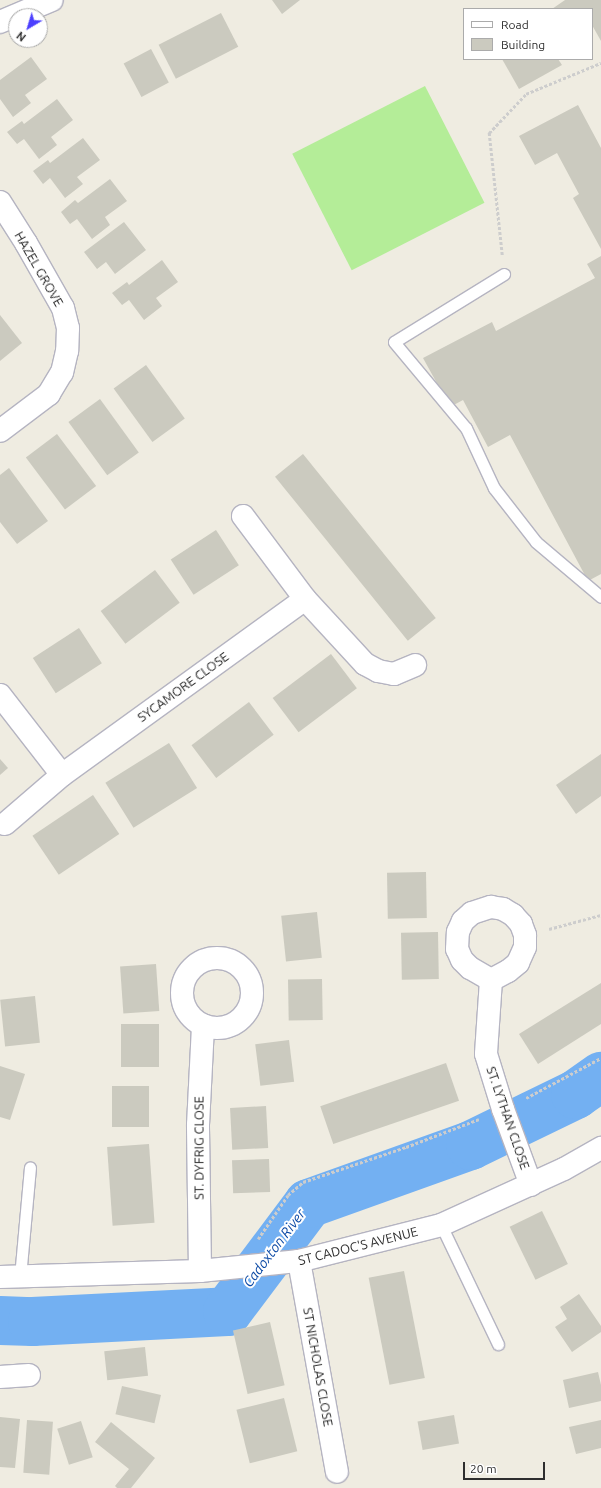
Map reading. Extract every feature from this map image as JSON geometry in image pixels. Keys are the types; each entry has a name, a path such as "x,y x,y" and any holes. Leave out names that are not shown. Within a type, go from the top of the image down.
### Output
{"street":[{"path":"0,22 52,0"},
{"name":"HAZEL GROVE","path":"0,202 26,243 63,308 68,328 67,351 62,372 49,394 0,431"},
{"path":"243,516 305,599 371,668 394,674 415,665"},
{"name":"SYCAMORE CLOSE","path":"5,824 62,775 305,599"},
{"path":"0,695 62,775"},
{"path":"491,907 503,909 513,915 520,924 525,935 525,947 518,963 508,971 491,980 470,968 462,960 457,949 458,932 463,921 479,909 491,907"},
{"name":"ST. LYTHAN CLOSE","path":"491,980 486,1054 502,1110 531,1184"},
{"name":"ST. DYFRIG CLOSE","path":"200,1271 198,1125 203,1025"},
{"name":"ST CADOC'S AVENUE","path":"10,1277 200,1271 299,1262 441,1225 531,1184 598,1156"},
{"name":"ST NICHOLAS CLOSE","path":"299,1262 337,1472"},
{"path":"0,1377 30,1375"}],"lane":[{"path":"504,274 394,342 466,428 494,488 536,542 601,597"},
{"path":"10,1277 30,1167"},
{"path":"441,1225 498,1344"}],"path":[{"path":"504,274 489,133 526,94 601,63"},
{"path":"525,935 601,916"},
{"path":"239,1267 288,1195 303,1182 406,1147 502,1110 601,1058"}],"green space":[{"path":"425,86 484,203 352,270 292,154"}],"building":[{"path":"272,0 300,0 282,14"},
{"path":"565,0 601,0 601,41 593,27 593,8 553,8"},
{"path":"221,13 238,47 176,79 159,45"},
{"path":"151,49 169,83 141,97 124,64"},
{"path":"31,57 47,79 25,95 31,103 13,117 0,99 0,80"},
{"path":"503,60 559,60 562,65 519,89"},
{"path":"57,99 73,120 51,137 57,145 39,159 24,139 17,144 7,132 22,121 24,124"},
{"path":"578,105 601,148 601,249 573,198 579,194 557,153 535,165 519,136"},
{"path":"83,138 100,160 77,177 83,184 65,198 50,178 43,184 33,171 48,160 50,163"},
{"path":"110,179 127,201 105,217 110,225 92,239 77,219 70,224 61,212 75,200 78,203"},
{"path":"124,222 146,250 115,274 106,262 97,269 84,252"},
{"path":"601,256 601,574 588,581 510,435 488,447 463,400 450,407 423,358 492,322 496,331 595,278 587,264"},
{"path":"162,260 178,282 156,298 162,306 144,320 129,300 122,305 112,293 127,282 129,285"},
{"path":"0,315 22,343 0,361"},
{"path":"146,365 185,418 152,442 114,389"},
{"path":"100,399 139,452 107,475 68,422"},
{"path":"57,434 96,486 65,509 26,457"},
{"path":"303,454 436,618 408,641 275,477"},
{"path":"9,468 48,521 17,544 0,522 0,475"},
{"path":"216,530 239,565 194,595 171,559"},
{"path":"155,570 180,603 125,644 101,611"},
{"path":"79,628 102,663 56,693 33,658"},
{"path":"331,654 357,688 299,732 273,698"},
{"path":"249,702 274,735 216,778 191,745"},
{"path":"169,743 197,788 133,828 105,783"},
{"path":"601,754 601,796 576,814 556,785"},
{"path":"0,759 8,768 0,775"},
{"path":"93,795 119,834 59,875 32,836"},
{"path":"426,872 427,918 388,919 387,873"},
{"path":"317,912 322,958 286,962 281,916"},
{"path":"438,932 439,979 402,980 401,933"},
{"path":"156,964 159,1011 123,1013 120,967"},
{"path":"322,979 323,1020 289,1021 288,980"},
{"path":"601,983 601,1024 538,1064 519,1034"},
{"path":"35,996 40,1043 5,1046 0,1000"},
{"path":"121,1024 159,1024 159,1067 121,1067"},
{"path":"289,1040 294,1082 260,1086 255,1044"},
{"path":"446,1063 459,1101 333,1144 320,1106"},
{"path":"0,1066 25,1074 10,1120 0,1117"},
{"path":"112,1086 149,1086 149,1127 112,1127"},
{"path":"266,1106 268,1148 232,1150 230,1108"},
{"path":"149,1144 155,1223 113,1226 107,1147"},
{"path":"269,1159 270,1192 233,1193 232,1160"},
{"path":"542,1211 568,1264 536,1280 510,1227"},
{"path":"404,1271 425,1378 389,1385 369,1278"},
{"path":"579,1294 601,1326 601,1332 572,1352 555,1327 567,1319 560,1307"},
{"path":"270,1322 285,1385 248,1394 233,1331"},
{"path":"145,1347 148,1376 107,1380 104,1351"},
{"path":"598,1372 601,1385 601,1401 569,1408 563,1380"},
{"path":"122,1386 161,1395 154,1423 115,1414"},
{"path":"284,1398 297,1451 250,1463 236,1410"},
{"path":"454,1415 459,1444 423,1450 418,1421"},
{"path":"0,1417 20,1419 15,1468 0,1467"},
{"path":"27,1420 53,1422 49,1475 23,1473"},
{"path":"601,1420 601,1448 576,1454 569,1427"},
{"path":"81,1421 93,1457 69,1465 57,1429"},
{"path":"111,1422 155,1458 131,1488 117,1488 115,1486 129,1469 95,1442"}],"waterway":[{"name":"Cadoxton River","path":"0,1320 32,1321 227,1311 308,1203 470,1145 575,1094 601,1076"}]}
